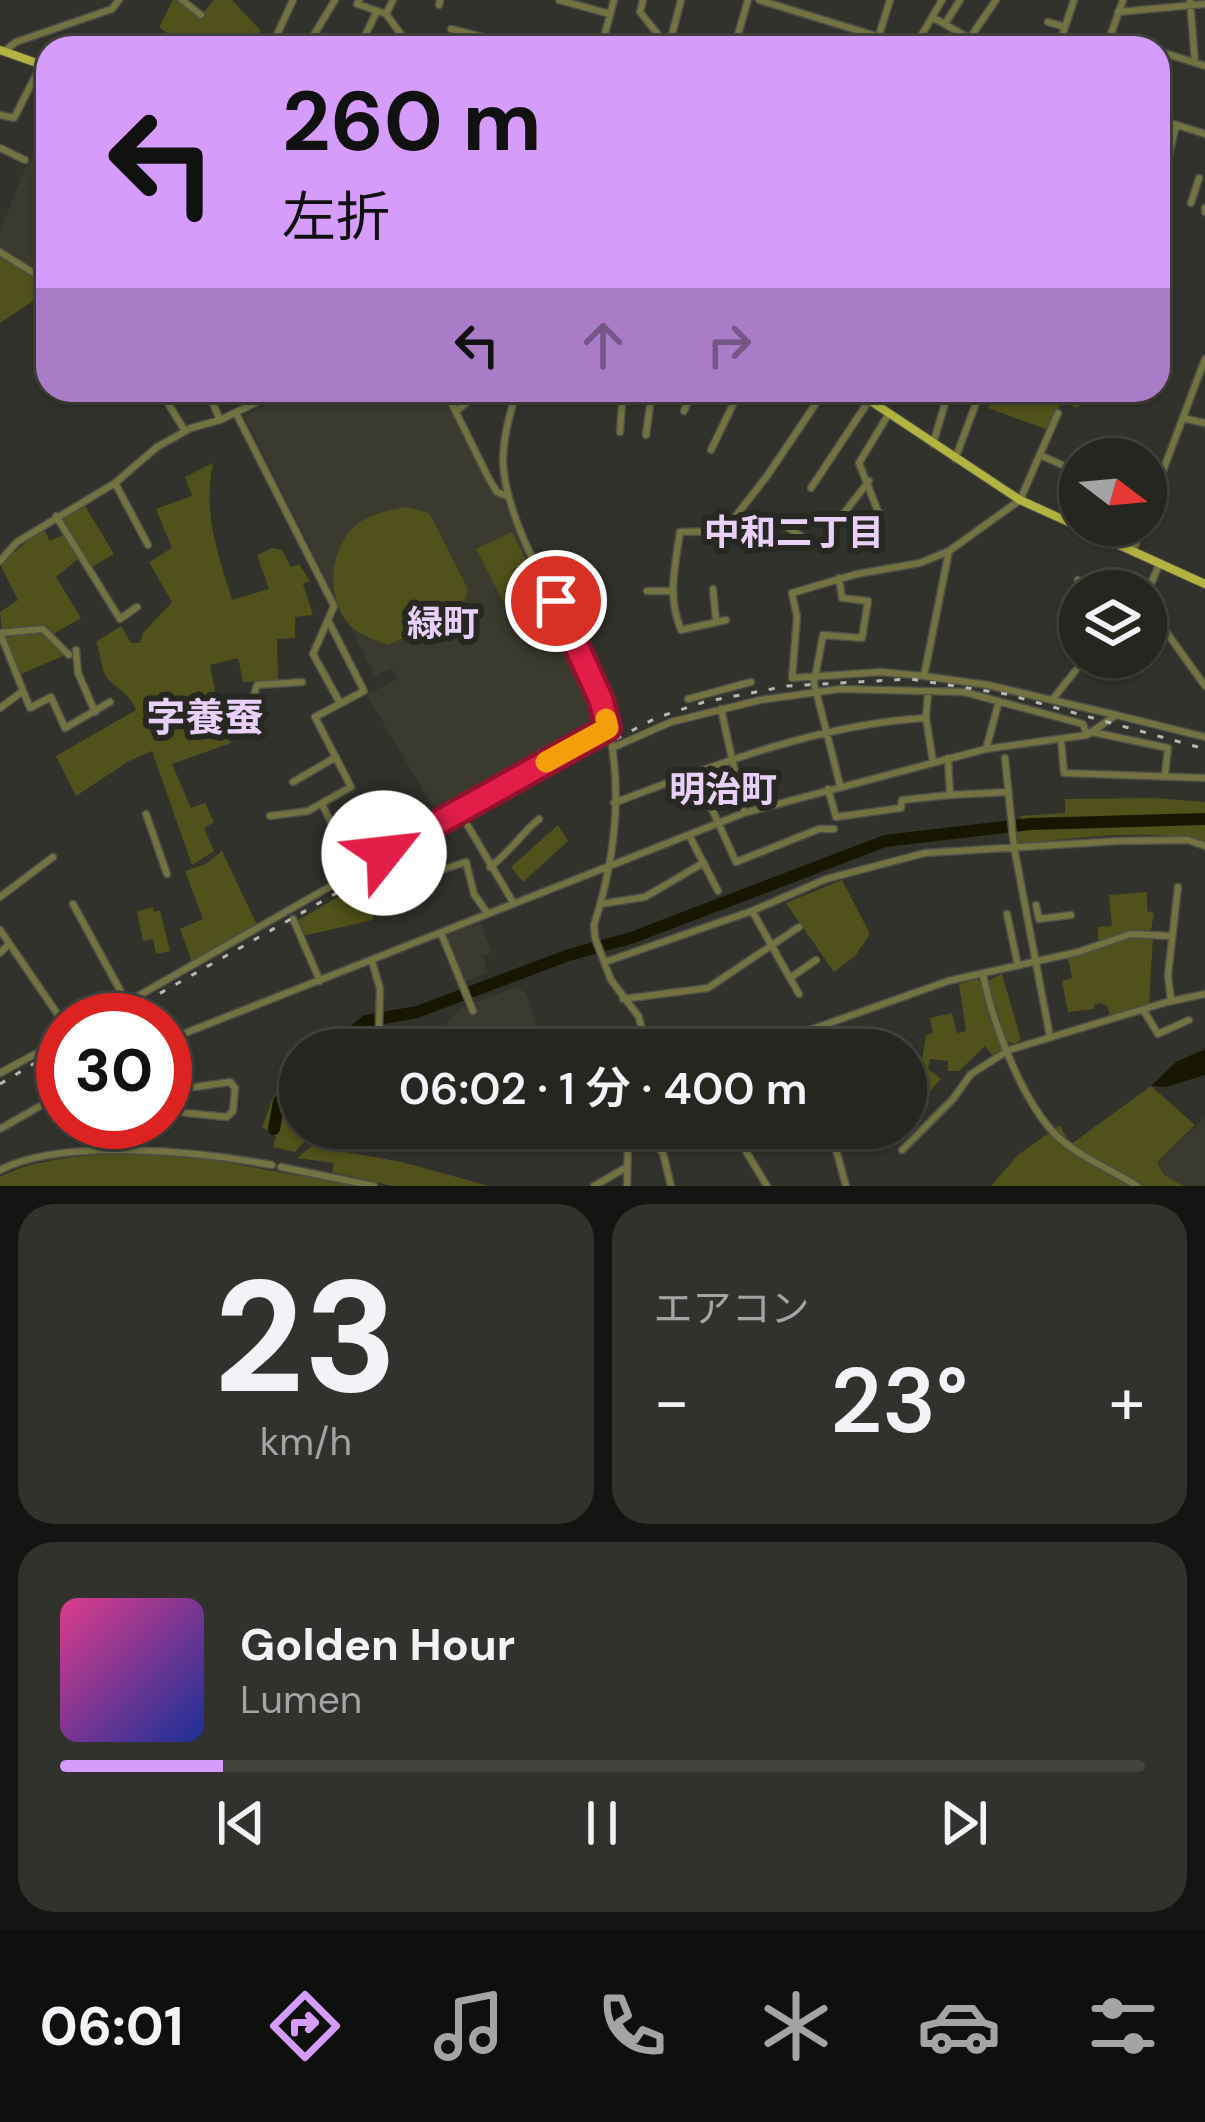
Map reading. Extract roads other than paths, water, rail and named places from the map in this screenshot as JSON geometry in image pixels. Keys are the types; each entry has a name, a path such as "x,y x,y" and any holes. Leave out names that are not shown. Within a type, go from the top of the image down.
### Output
{"main road":[{"path":"2,50 36,62"},
{"path":"868,402 1020,500 1205,584"}],"street":[{"path":"2,50 112,9 119,0"},
{"path":"182,0 201,15"},
{"path":"276,36 293,0"},
{"path":"313,36 335,0"},
{"path":"359,0 357,4 386,14 402,36"},
{"path":"386,14 393,0"},
{"path":"559,0 610,14"},
{"path":"605,36 614,0"},
{"path":"643,0 640,12 660,36"},
{"path":"672,36 681,0"},
{"path":"738,36 748,0"},
{"path":"761,0 876,36"},
{"path":"879,36 890,0"},
{"path":"922,36 942,0"},
{"path":"945,24 960,0"},
{"path":"970,36 996,0"},
{"path":"1062,36 1074,0"},
{"path":"1110,36 1123,0"},
{"path":"1191,2 1195,63"},
{"path":"1118,12 1205,4"},
{"path":"365,36 376,13"},
{"path":"932,17 966,36"},
{"path":"1048,22 1065,27"},
{"path":"451,29 479,36"},
{"path":"1170,56 1205,66"},
{"path":"0,115 14,118 36,80"},
{"path":"1170,123 1205,134"},
{"path":"1170,150 1176,125"},
{"path":"0,148 25,160"},
{"path":"1191,203 1199,178"},
{"path":"0,252 36,274"},
{"path":"1167,458 1205,359"},
{"path":"167,402 185,431"},
{"path":"212,402 220,420"},
{"path":"0,561 17,542 115,483 157,447 258,402"},
{"path":"451,402 489,479 497,492 507,496"},
{"path":"456,411 468,402"},
{"path":"514,402 506,428 507,496 601,700 608,728 616,847 595,938 623,999 639,1017 641,1029"},
{"path":"620,432 622,402"},
{"path":"646,435 650,402"},
{"path":"685,411 688,402"},
{"path":"711,450 734,402"},
{"path":"727,620 681,631 671,591 680,532 724,531 818,402"},
{"path":"811,488 868,402"},
{"path":"933,444 945,402"},
{"path":"955,459 976,402"},
{"path":"236,413 334,606 313,654 340,703"},
{"path":"1058,413 1020,500 949,551 920,563 839,578 792,593 797,616 792,678 881,672 988,685 1205,737"},
{"path":"881,519 859,463 888,415"},
{"path":"1183,418 1205,423"},
{"path":"1040,455 1059,464"},
{"path":"834,526 869,481"},
{"path":"115,483 148,544"},
{"path":"56,517 119,619 136,607"},
{"path":"786,526 802,537"},
{"path":"1132,554 1135,546"},
{"path":"924,676 949,551"},
{"path":"1157,570 1159,565"},
{"path":"839,578 842,598 868,602 862,638 823,635 814,677 840,785"},
{"path":"713,589 716,621"},
{"path":"647,591 671,591"},
{"path":"270,816 322,806 351,788 314,718 364,691 329,622"},
{"path":"95,712 73,652 43,629 0,633 29,708 51,697 65,728 95,712 110,702"},
{"path":"1167,633 1205,686"},
{"path":"1051,701 1070,678"},
{"path":"239,706 253,699 257,685 302,682"},
{"path":"688,699 751,682"},
{"path":"0,708 23,691"},
{"path":"612,748 671,722 816,691 964,692 1084,724 1089,734"},
{"path":"928,692 926,718 933,762"},
{"path":"986,749 999,701"},
{"path":"721,709 744,813"},
{"path":"1089,734 1116,715"},
{"path":"614,803 731,759 827,734 926,718"},
{"path":"142,993 608,728"},
{"path":"192,1031 612,863 744,813 828,788 986,749 1089,734 1168,748 1165,774"},
{"path":"1061,739 1064,773 1205,778"},
{"path":"293,782 336,758"},
{"path":"948,758 950,795"},
{"path":"1005,758 1014,844 1050,1037"},
{"path":"695,772 736,862 819,829 834,829"},
{"path":"828,788 836,818 901,808 902,800 1010,792"},
{"path":"322,806 354,870"},
{"path":"146,814 167,874"},
{"path":"490,867 516,847 539,819"},
{"path":"468,826 514,904"},
{"path":"689,835 718,891"},
{"path":"603,960 752,911 826,879 925,853 1014,844 1188,840 1205,846"},
{"path":"0,897 53,857"},
{"path":"394,885 466,862 474,894 488,914"},
{"path":"601,904 646,897 703,862"},
{"path":"1172,1001 1168,975 1178,887"},
{"path":"73,904 122,993"},
{"path":"1036,905 1039,920 1071,915"},
{"path":"752,911 799,994"},
{"path":"1007,914 1018,966"},
{"path":"293,919 320,981"},
{"path":"623,999 708,988 799,927"},
{"path":"0,930 43,993"},
{"path":"441,933 473,1011"},
{"path":"816,1029 917,991 1131,934 1171,936"},
{"path":"0,953 9,944"},
{"path":"790,978 816,960"},
{"path":"372,961 380,989 379,1026"},
{"path":"983,974 989,1003 1027,1095 1057,1136 1137,1186"},
{"path":"902,1150 971,1074 1009,1050 1205,994"},
{"path":"1144,1009 1158,1034 1189,1020"},
{"path":"0,1073 36,1054"},
{"path":"230,1082 235,1088 233,1111 227,1117 176,1112 167,1091 230,1082"},
{"path":"0,1129 36,1108"},
{"path":"627,1186 628,1149"},
{"path":"659,1149 671,1186"},
{"path":"744,1149 767,1186"},
{"path":"836,1149 846,1186"},
{"path":"0,1170 49,1154 125,1150 237,1158 374,1186"},
{"path":"595,1186 627,1167"}],"waterway":[{"path":"357,1029 366,1021 417,1012 569,955 631,938 885,841 1030,824 1205,819"},
{"path":"274,1129 279,1101"}],"railway":[{"path":"161,993 511,794 656,718 704,702 787,686 910,679 1006,694 1205,749"},
{"path":"0,1084 36,1062"}],"district":[{"name":"中和二丁目","path":"794,532"},
{"name":"緑町","path":"443,623"},
{"name":"字養蚕","path":"205,717"},
{"name":"明治町","path":"723,789"}]}
